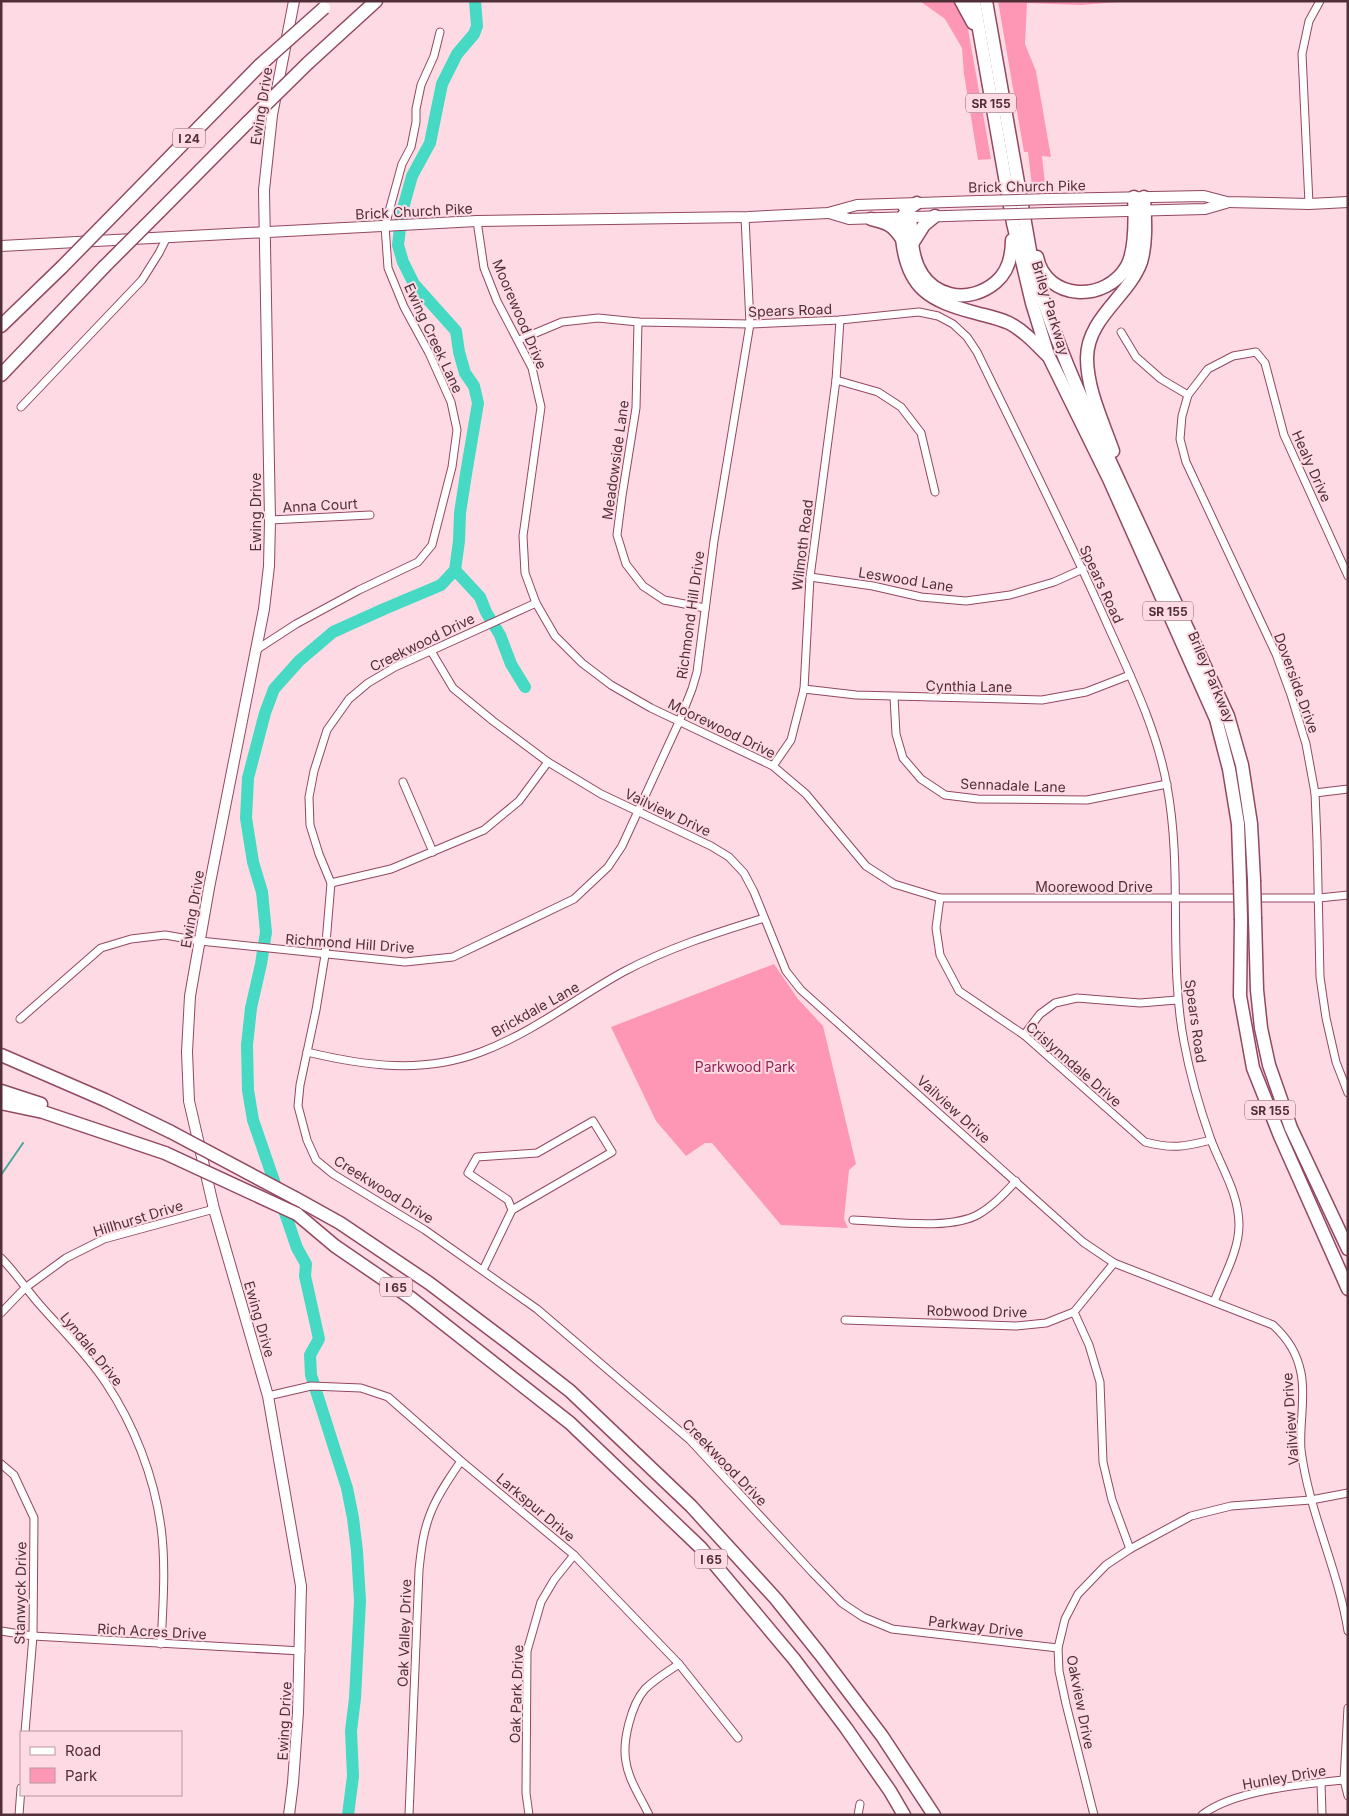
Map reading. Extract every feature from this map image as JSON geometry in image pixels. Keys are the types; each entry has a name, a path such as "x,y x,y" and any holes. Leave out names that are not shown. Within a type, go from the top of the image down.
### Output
{"highway":[{"name":"I 24","path":"1,376 19,355 248,122 308,63 376,1"},
{"path":"347,27 386,1"},
{"path":"961,1 980,39"},
{"name":"Briley Parkway","path":"974,1 1013,223 1032,303 1048,355 1109,479 1216,719 1229,769 1236,815 1241,920 1240,996 1253,1068 1280,1136 1348,1288"},
{"name":"Briley Parkway","path":"986,1 1032,262 1038,285 1089,418 1228,716 1242,765 1251,824 1257,990 1261,1028 1269,1065 1291,1128 1348,1249"},
{"path":"991,1 995,51"},
{"name":"I 24","path":"1,326 62,267 260,65 328,4"},
{"path":"1015,167 1024,188 1038,262 1044,273 1067,290 1095,292 1104,289 1120,277 1128,265 1132,249 1140,211 1139,197"},
{"path":"907,210 908,268 916,282 927,294 952,306 1008,323 1023,332 1048,355"},
{"path":"1136,517 1091,388 1087,358 1091,341 1104,313 1130,283 1141,262 1146,223 1140,211"},
{"path":"907,241 936,216"},
{"path":"871,219 888,223 907,241 920,273 934,288 958,296 976,294 997,281 1008,267 1012,249 1013,223"},
{"name":"I 65","path":"2,1055 105,1100 171,1132 340,1223 429,1283 570,1391 691,1506 776,1599 882,1736 934,1815"},
{"path":"1,1092 64,1111 131,1141"},
{"name":"I 65","path":"1,1103 43,1112 165,1153 297,1214 334,1246 411,1298 570,1423 702,1548 794,1659 846,1728 890,1792 903,1815"}],"main road":[{"name":"Ewing Drive","path":"289,1815 294,1776 301,1651 301,1586 268,1396 214,1209 189,1101 187,1052 190,996 220,824 264,609 269,566 270,520 264,190 272,115 294,1"},
{"name":"Brick Church Pike","path":"828,213 850,219 871,219 907,210 980,201 1139,197 1204,196 1227,202 1309,204 1348,202"},
{"name":"Brick Church Pike","path":"1,246 478,220 745,217 828,213 857,205 907,210 936,216 1205,209 1227,202"}],"street":[{"path":"1309,204 1302,54 1309,21 1320,1"},
{"name":"Ewing Creek Lane","path":"256,650 296,624 359,590 418,562 432,545 452,467 457,430 451,402 429,353 404,307 388,268 388,226 402,164 411,147 421,85 434,56 440,32"},
{"name":"Richmond Hill Drive","path":"20,1019 101,948 131,939 165,935 200,941 405,962 453,957 574,899 608,867 622,846 638,813 679,722 697,672 714,541 750,324 745,217"},
{"name":"Moorewood Drive","path":"478,220 484,268 497,301 532,368 541,406 523,536 525,573 536,603 555,636 582,663 611,685 651,708 773,766 806,794 866,866 894,884 940,898 1319,898 1348,895"},
{"path":"21,407 142,280 167,238"},
{"name":"Spears Road","path":"518,340 562,322 598,318 638,322 750,324 840,320 919,312 938,316 953,324 967,338 977,352 1083,569 1130,675 1156,743 1167,784 1174,834 1177,1000 1184,1043 1211,1140 1233,1191 1238,1208 1239,1228 1234,1250 1214,1302"},
{"name":"Wilmoth Road","path":"773,766 791,740 804,689 810,576 836,380 840,320"},
{"name":"Meadowside Lane","path":"638,322 636,408 617,535 626,564 643,586 664,600 705,608"},
{"path":"1121,332 1136,357 1160,379 1188,395"},
{"name":"Doverside Drive","path":"1265,363 1256,352 1233,356 1208,369 1188,395 1182,416 1180,439 1186,462 1276,654 1306,744 1315,793 1320,977 1326,1018 1336,1062 1348,1094"},
{"name":"Healy Drive","path":"1265,363 1284,435 1348,576"},
{"path":"836,380 878,392 900,407 921,433 935,492"},
{"name":"Anna Court","path":"270,520 370,516"},
{"name":"Leswood Lane","path":"810,576 873,586 921,597 966,601 1010,595 1054,582 1083,569"},
{"name":"Creekwood Drive","path":"536,603 395,667 368,683 349,699 327,730 314,771 309,797 310,825 331,883 325,955 316,1010 300,1085 298,1106 306,1140 316,1160 333,1174 425,1230 536,1309 690,1440 842,1603 863,1617 892,1629"},
{"name":"Vailview Drive","path":"431,651 453,688 548,762 601,794 711,846 729,857 744,873 754,892 786,971 801,990 1083,1242 1114,1263 1273,1325 1286,1337 1295,1352 1302,1375 1301,1449 1311,1500 1340,1594 1348,1631"},
{"name":"Cynthia Lane","path":"804,689 894,697 1042,700 1086,692 1130,675"},
{"name":"Sennadale Lane","path":"894,697 896,734 903,758 921,779 946,795 978,799 1087,800 1167,784"},
{"path":"331,883 391,869 484,830 519,801 548,762"},
{"path":"403,782 433,852"},
{"path":"1315,793 1348,789"},
{"name":"Crislynndale Drive","path":"940,898 936,928 940,956 959,991 1024,1035 1145,1142 1162,1146 1184,1147 1211,1140"},
{"name":"Brickdale Lane","path":"307,1052 373,1065 407,1066 460,1059 504,1042 623,972 665,952 702,937 764,918"},
{"path":"1024,1035 1040,1014 1055,1003 1077,998 1140,1003 1177,1000"},
{"path":"483,1270 512,1210 612,1152 593,1121 537,1153 478,1157 468,1173 508,1200 512,1210"},
{"path":"853,1220 934,1224 977,1216 993,1205 1016,1181"},
{"name":"Hillhurst Drive","path":"1,1313 25,1288 66,1258 104,1240 214,1209"},
{"name":"Lyndale Drive","path":"1,1258 105,1381 119,1403 138,1442 148,1470 161,1527 164,1578 161,1644"},
{"name":"Robwood Drive","path":"845,1320 1016,1326 1046,1323 1074,1312 1114,1263"},
{"path":"1074,1312 1089,1345 1100,1382 1103,1462 1112,1500 1130,1549"},
{"name":"Larkspur Drive","path":"268,1396 311,1386 361,1388 388,1397 460,1461 574,1555 679,1664 738,1738"},
{"name":"Oak Valley Drive","path":"409,1815 419,1570 422,1542 431,1512 440,1493 460,1461"},
{"name":"Stanwyck Drive","path":"1,1464 14,1475 34,1518 33,1636 26,1731"},
{"name":"Oakview Drive","path":"1094,1815 1059,1671 1058,1648 1065,1619 1078,1594 1106,1566 1130,1549 1191,1516 1231,1506 1311,1500 1348,1493"},
{"name":"Oak Park Drive","path":"529,1815 526,1793 527,1651 541,1602 554,1580 574,1555"},
{"name":"Parkway Drive","path":"892,1629 1058,1648"},
{"name":"Rich Acres Drive","path":"1,1631 33,1636 301,1651"},
{"path":"649,1815 632,1780 626,1761 626,1737 633,1710 644,1691 658,1677 679,1664"},
{"path":"1348,1708 1344,1780 1348,1796"},
{"name":"Hunley Drive","path":"1202,1815 1207,1810 1256,1792 1344,1780"},
{"path":"1321,1782 1322,1815"},
{"path":"19,1815 20,1796"},
{"path":"858,1815 860,1804"}],"green space":[{"path":"920,1 957,1 965,12 991,159 978,160 964,74 962,48 945,19"},
{"path":"998,1 1130,1 1081,5 1027,3 1025,44 1036,71 1051,157 1042,156 1045,184 1032,186 1028,152 1024,152"},
{"name":"Parkwood Park","path":"774,964 798,999 823,1026 856,1164 849,1170 844,1219 848,1228 781,1225 712,1143 705,1143 686,1156 656,1121 611,1027"}],"waterway":[{"path":"348,1815 353,1776 351,1731 355,1698 360,1601 357,1551 347,1488 311,1375 310,1355 319,1339 305,1276 306,1264 297,1248 253,1120 248,1090 247,1045 251,1008 266,932 262,892 253,862 246,818 248,778 265,713 274,689 299,661 333,632 441,585 455,570 460,513 478,403 474,386 465,373 456,331 414,284 403,262 398,245 402,212 412,176 430,143 442,84 457,54 474,34 477,26 475,1"},
{"path":"455,570 480,597 486,612 500,635 511,664 525,687"},
{"path":"1,1175 23,1143"}]}
